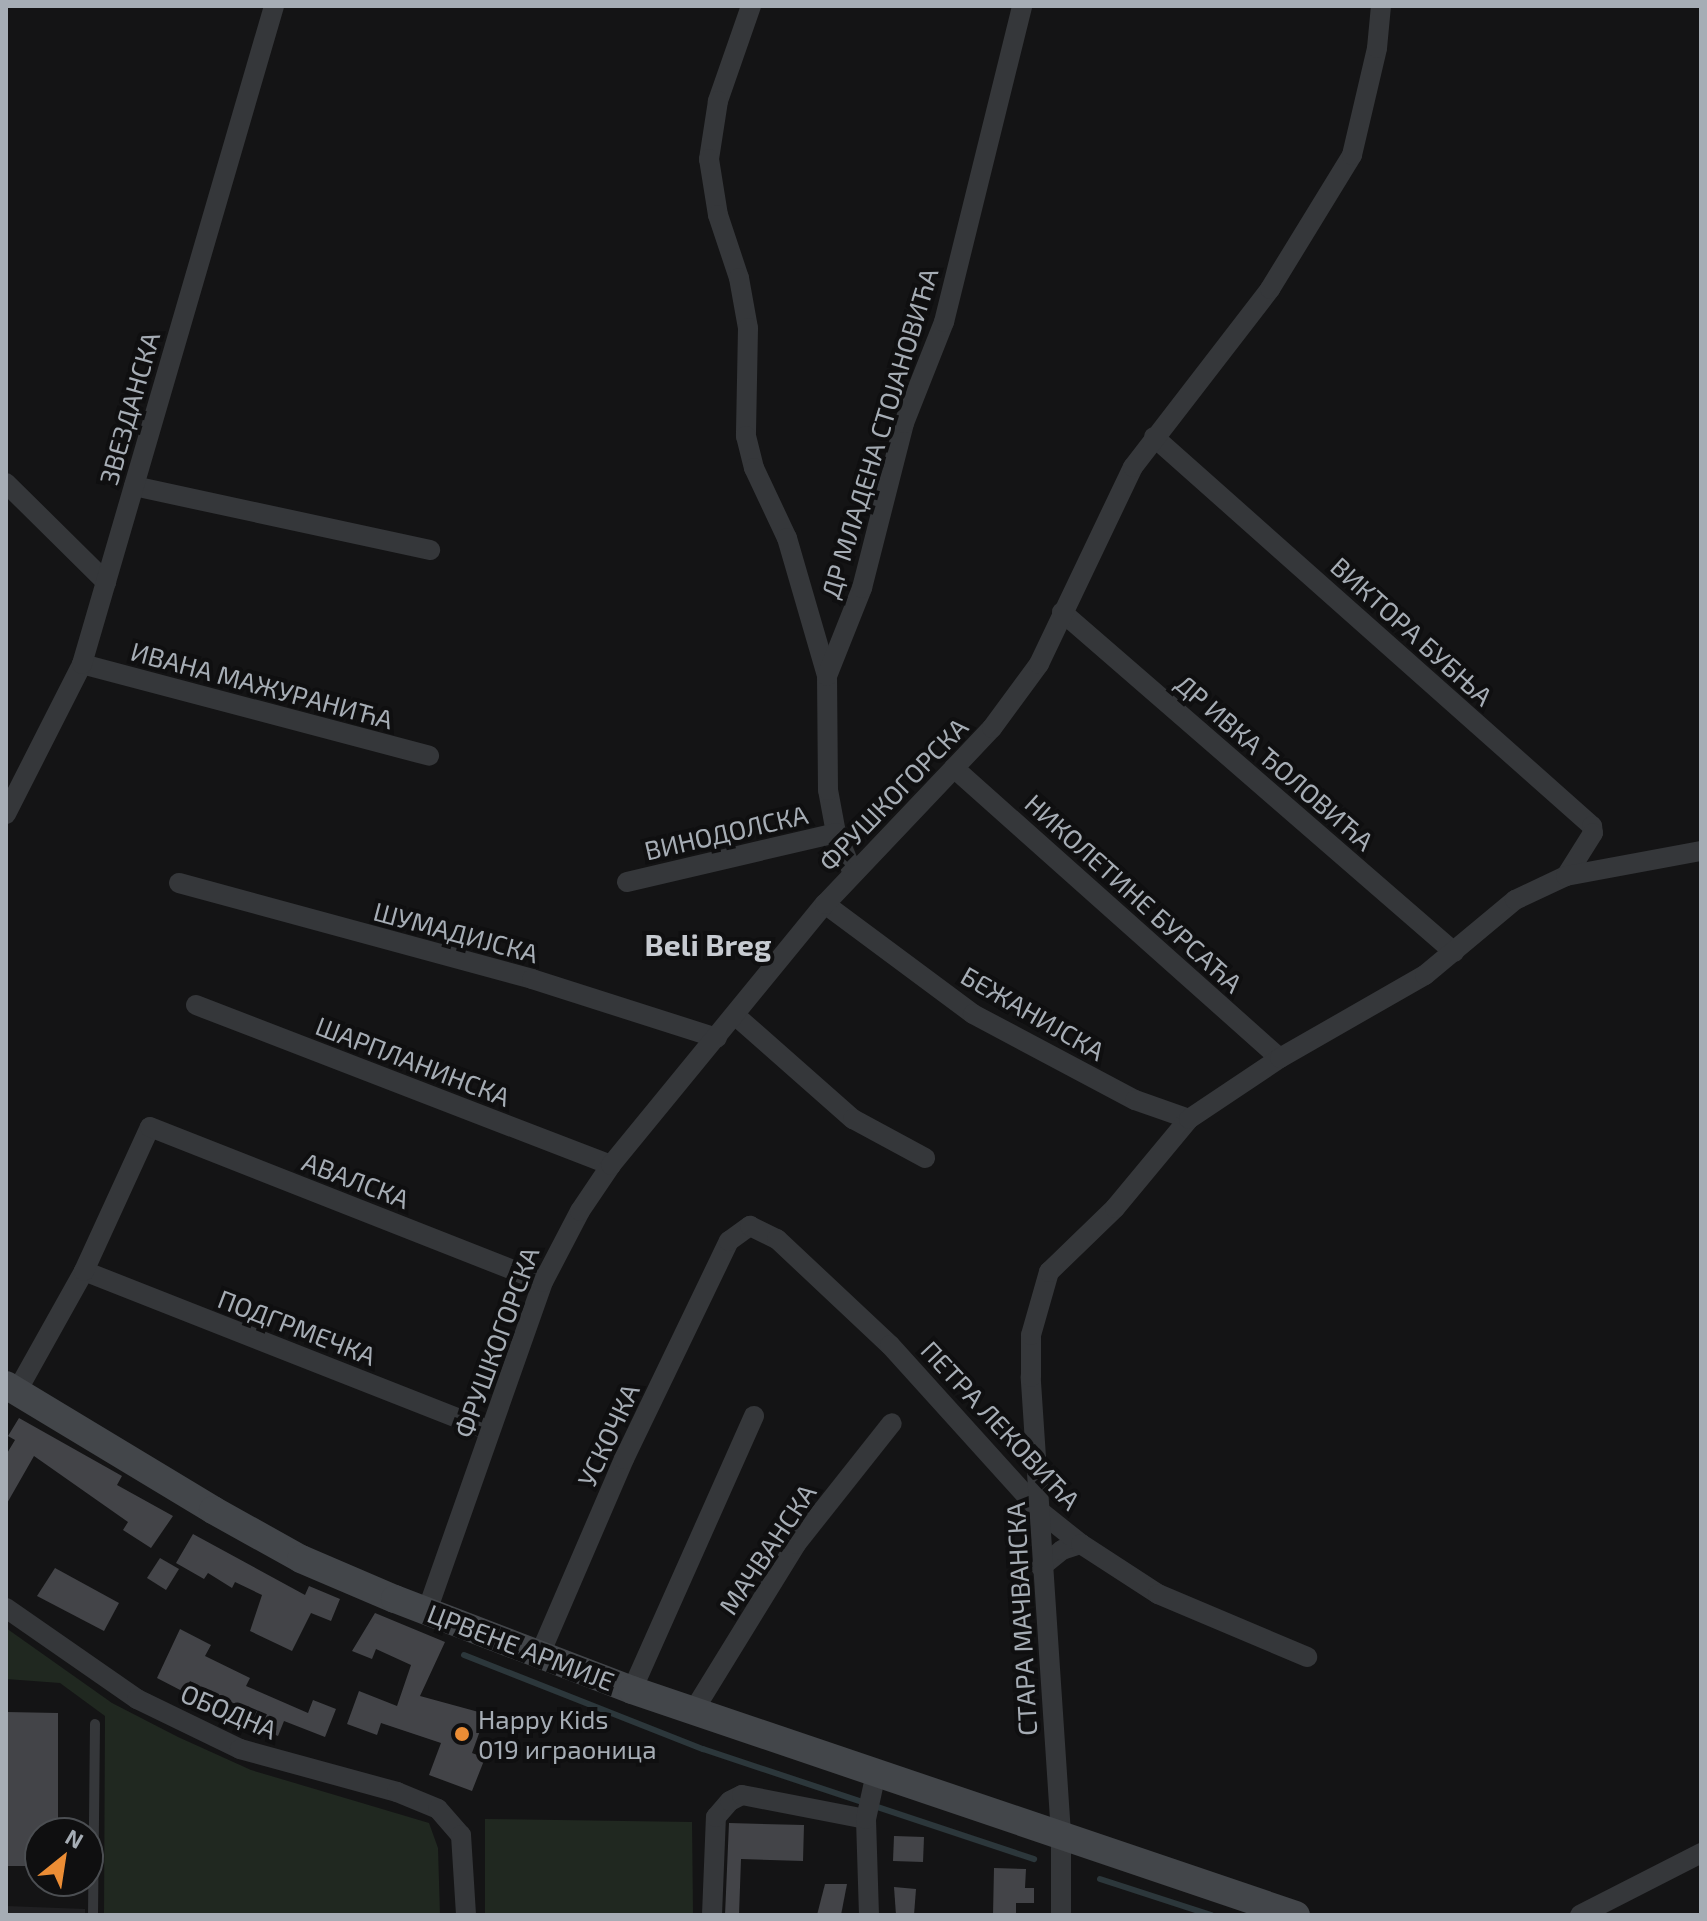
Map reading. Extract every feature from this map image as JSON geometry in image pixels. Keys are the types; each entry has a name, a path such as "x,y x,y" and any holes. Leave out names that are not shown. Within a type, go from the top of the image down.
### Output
{"main road":[{"name":"ЦРВЕНЕ АРМИЈЕ","path":"12,1388 301,1559 427,1611 632,1690 1296,1915"}],"street":[{"name":"ЗВЕЗДАНСКА","path":"6,814 12,788 82,664 274,6"},
{"path":"751,6 718,101 709,159 748,328 746,436 754,468 787,538 827,676"},
{"name":"ДР МЛАДЕНА СТОЈАНОВИЋА","path":"853,873 836,833 824,743 827,676 862,588 904,423 944,322 1022,6"},
{"name":"ФРУШКОГОРСКА","path":"427,1611 543,1282 611,1165 825,904 954,768 1017,697 1039,664 1118,493 1154,437 1270,289 1352,155 1377,48 1381,6"},
{"name":"ВИКТОРА БУБЊА","path":"1154,437 1592,826 1593,833 1566,876"},
{"path":"6,483 106,582"},
{"path":"134,486 430,550"},
{"name":"ДР ИВКА ЂОЛОВИЋА","path":"1062,612 1454,952"},
{"name":"ИВАНА МАЖУРАНИЋА","path":"82,664 429,756"},
{"name":"НИКОЛЕТИНЕ БУРСАЋА","path":"954,768 1280,1058"},
{"name":"ВИНОДОЛСКА","path":"627,882 836,833"},
{"path":"1566,876 1701,851"},
{"name":"СТАРА МАЧВАНСКА","path":"1061,1915 1061,1834 1032,1402 1031,1335 1049,1272 1115,1208 1189,1119 1280,1058 1425,975 1496,912 1566,876"},
{"name":"ШУМАДИЈСКА","path":"179,883 532,979 717,1038"},
{"name":"БЕЖАНИЈСКА","path":"825,904 986,1021 1135,1100 1189,1119"},
{"name":"ШАРПЛАНИНСКА","path":"196,1005 611,1165"},
{"path":"736,1016 853,1119 925,1158"},
{"name":"АВАЛСКА","path":"84,1271 150,1127 543,1282"},
{"name":"ПЕТРА ЛЕКОВИЋА","path":"729,1241 750,1226 777,1239 890,1345 1041,1512 1081,1544 1169,1599 1307,1657"},
{"name":"УСКОЧКА","path":"540,1654 624,1459 729,1241"},
{"path":"12,1388 84,1271"},
{"name":"ПОДГРМЕЧКА","path":"84,1271 490,1431"},
{"path":"632,1690 754,1416"},
{"name":"МАЧВАНСКА","path":"694,1710 796,1544 892,1423"},
{"path":"1041,1567 1062,1550 1081,1544"},
{"name":"ОБОДНА","path":"6,1608 137,1699 240,1749 397,1792 452,1820 465,1859 466,1915"},
{"path":"869,1915 866,1819 876,1773"},
{"path":"712,1915 716,1817 730,1801 742,1795 866,1819"},
{"path":"1580,1915 1701,1853"}],"lane":[{"path":"93,1915 95,1724"}],"shaded area":[{"path":"6,1628 112,1703 178,1737 251,1770 429,1823 438,1848 440,1915 104,1915 105,1716 60,1683 6,1679"},
{"path":"485,1819 692,1822 693,1915 485,1915"},
{"path":"6,1906 85,1909 85,1915 6,1915"}],"building":[{"path":"19,1418 122,1476 117,1485 173,1516 151,1548 123,1530 128,1522 34,1456 6,1505 6,1455 15,1440 8,1436"},
{"path":"193,1534 305,1595 309,1586 340,1599 331,1621 311,1613 292,1651 250,1631 262,1595 235,1582 232,1588 208,1573 204,1579 176,1563"},
{"path":"160,1558 179,1569 166,1590 147,1578"},
{"path":"55,1568 119,1603 104,1631 37,1596"},
{"path":"375,1613 445,1642 420,1696 486,1714 472,1753 485,1758 472,1791 429,1775 441,1743 381,1723 377,1735 347,1724 359,1691 397,1706 411,1665 376,1649 372,1659 352,1651"},
{"path":"180,1629 211,1645 205,1656 250,1678 246,1686 308,1713 313,1700 336,1709 325,1737 284,1721 278,1736 246,1722 251,1712 190,1681 184,1692 157,1678"},
{"path":"6,1712 58,1713 58,1817 24,1817 24,1866 6,1866"},
{"path":"729,1823 804,1825 803,1861 741,1859 739,1915 725,1915"},
{"path":"894,1836 924,1837 923,1862 893,1861"},
{"path":"994,1868 1026,1869 1025,1888 1034,1888 1034,1903 1016,1903 1016,1915 993,1915"},
{"path":"825,1884 847,1884 841,1915 817,1915"},
{"path":"894,1887 916,1889 914,1915 896,1915"}],"waterway":[{"path":"464,1655 703,1749 1034,1859"},
{"path":"1100,1879 1211,1915"}],"place":[{"name":"Happy Kids 019 играоница","path":"462,1734"}],"district":[{"name":"Beli Breg","path":"708,944"}]}
